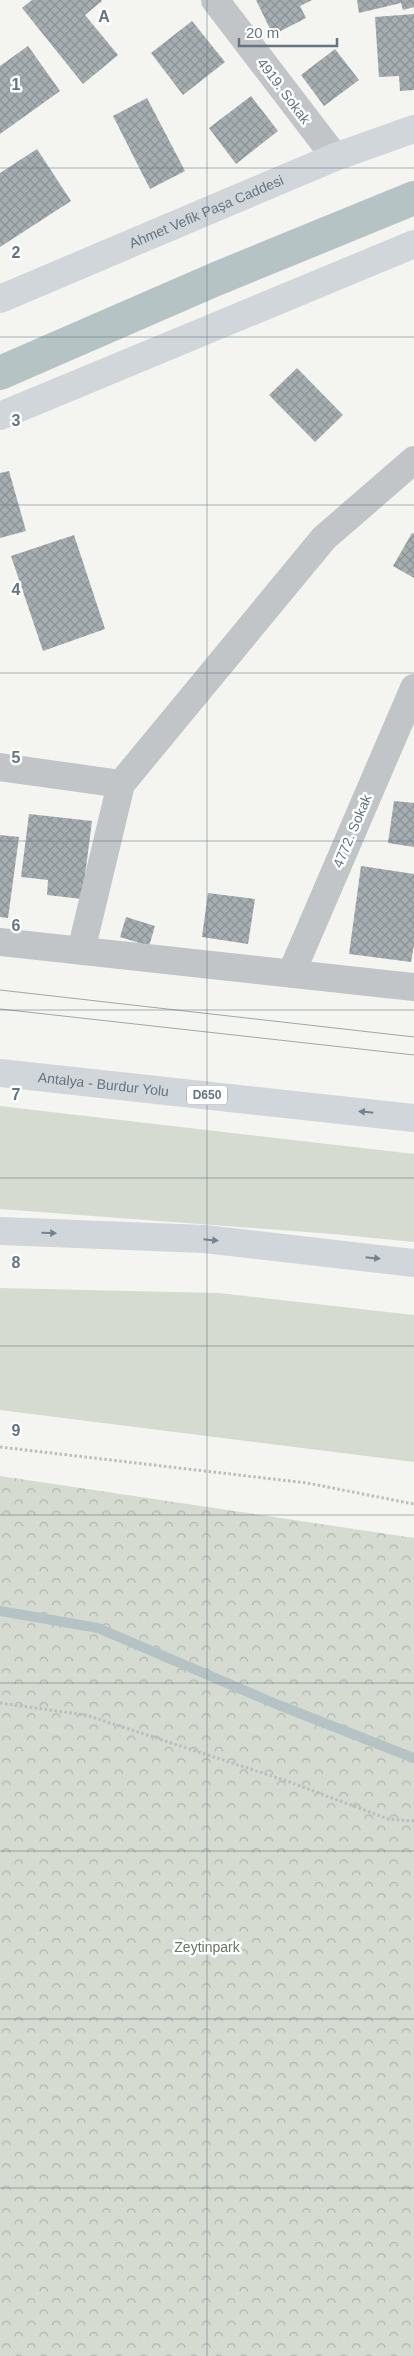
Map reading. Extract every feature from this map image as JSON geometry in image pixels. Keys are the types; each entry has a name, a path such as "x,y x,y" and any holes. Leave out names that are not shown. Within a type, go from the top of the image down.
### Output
{"main road":[{"name":"Ahmet Vefik Paşa Caddesi","path":"0,299 335,157 414,129"},
{"path":"0,416 414,244"},
{"name":"Antalya - Burdur Yolu","path":"0,1073 414,1118"},
{"path":"0,1231 204,1239 414,1263"}],"street":[{"name":"4919. Sokak","path":"215,0 335,157"},
{"path":"81,951 121,784 324,538 414,460"},
{"name":"4772. Sokak","path":"291,974 406,730 414,688"},
{"path":"0,767 121,784"},
{"path":"0,942 414,987"}],"path":[{"path":"0,1447 307,1482 414,1504"},
{"path":"0,1704 86,1715 287,1781 388,1819 414,1821"}],"green space":[{"path":"0,1106 414,1154 414,1242 333,1234 0,1209"},
{"path":"0,1288 218,1293 414,1315 414,1462 0,1410"},
{"name":"Zeytinpark","path":"0,1476 414,1538 414,2356 0,2356"}],"building":[{"path":"32,0 101,0 85,15 118,55 83,84 22,8"},
{"path":"256,0 312,0 300,6 306,18 273,35"},
{"path":"357,0 414,0 414,7 403,10 401,3 359,13"},
{"path":"414,14 414,90 400,91 399,76 379,77 375,17"},
{"path":"192,21 225,62 183,95 151,53"},
{"path":"28,46 60,91 0,134 0,66"},
{"path":"335,49 359,80 324,106 301,75"},
{"path":"251,96 278,131 236,164 209,128"},
{"path":"147,98 185,171 150,189 113,116"},
{"path":"37,149 71,201 0,247 0,173"},
{"path":"297,368 343,415 315,442 269,395"},
{"path":"9,471 26,531 0,538 0,473"},
{"path":"412,533 414,534 414,578 393,566"},
{"path":"74,535 105,629 43,651 11,556"},
{"path":"394,801 414,803 414,847 388,843"},
{"path":"29,814 92,821 82,899 47,895 48,880 21,877"},
{"path":"0,835 19,837 8,918 0,917"},
{"path":"361,866 414,874 414,945 411,962 349,954"},
{"path":"208,893 255,899 248,944 202,937"},
{"path":"126,917 155,926 149,946 120,937"}],"waterway":[{"path":"0,373 216,279 414,198"},
{"path":"0,1611 98,1628 276,1704 414,1758"}],"tram line":[{"path":"0,990 414,1037"},
{"path":"0,1009 414,1055"}]}
